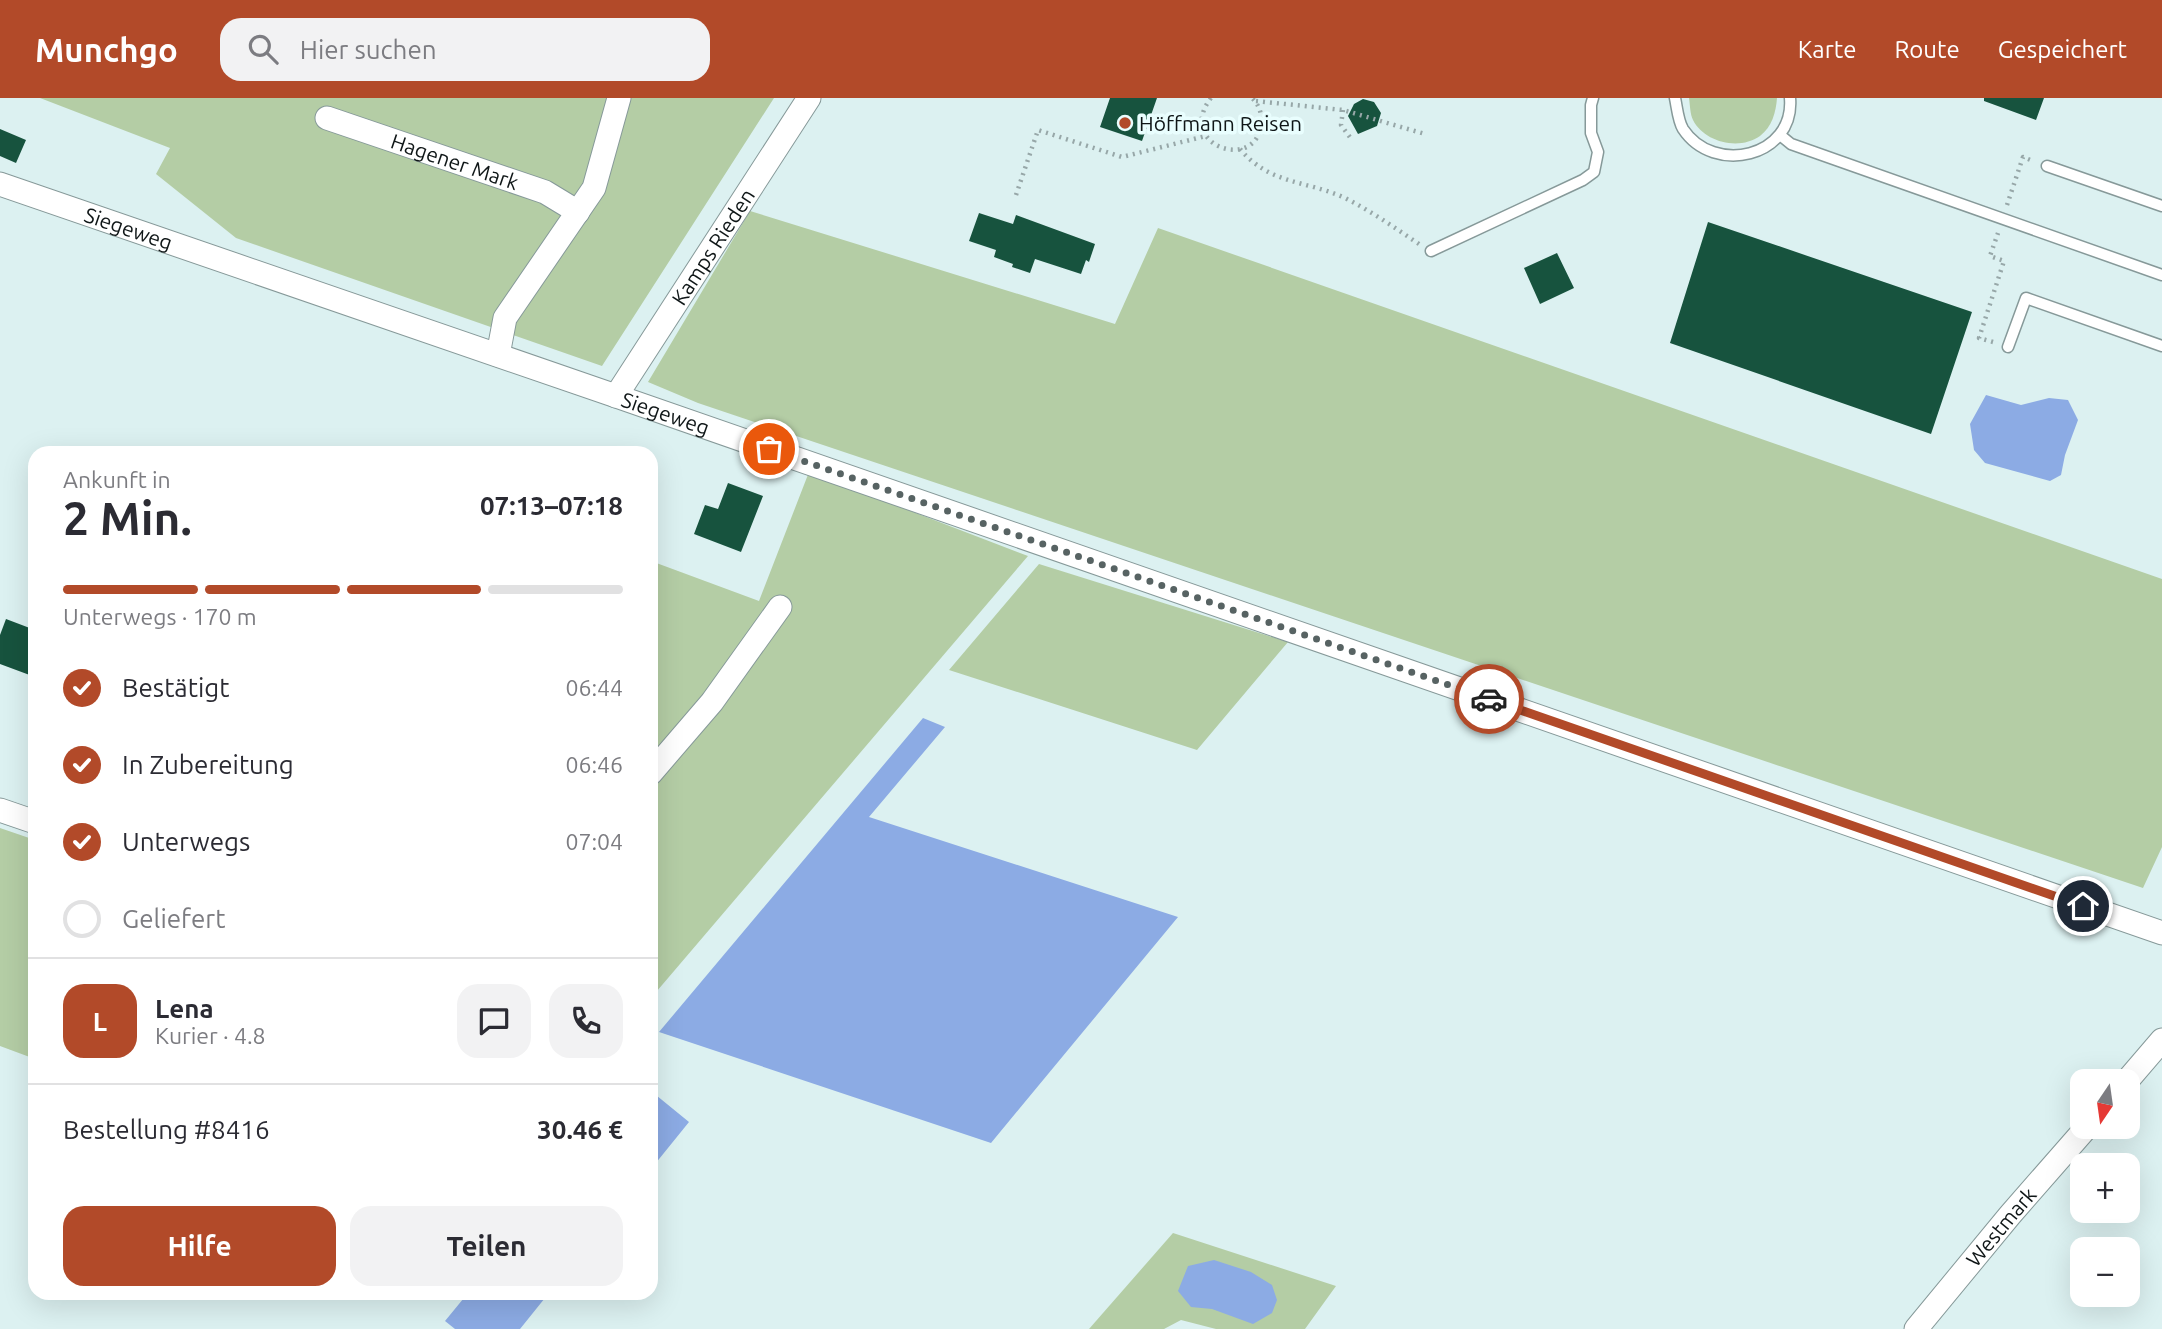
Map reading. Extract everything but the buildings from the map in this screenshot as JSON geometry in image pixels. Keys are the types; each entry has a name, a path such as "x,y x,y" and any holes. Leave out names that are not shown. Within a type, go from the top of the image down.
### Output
{"street":[{"path":"498,355 506,318 594,188 619,98"},
{"name":"Kamps Rieden","path":"616,396 809,98"},
{"name":"Hagener Mark","path":"327,118 545,192 578,212"},
{"name":"Siegeweg","path":"0,184 2162,933"},
{"path":"658,765 712,702 780,607"},
{"path":"0,810 28,820"},
{"path":"2137,1069 2162,1040"},
{"name":"Westmark","path":"1916,1329 2076,1139"}],"lane":[{"path":"1431,251 1583,180 1594,172 1598,152 1591,133 1593,98"},
{"path":"1675,98 1682,128 1703,149 1731,158 1760,151 1780,135 1791,107 1790,98"},
{"path":"1780,135 1791,144 2162,275"},
{"path":"2047,166 2162,206"},
{"path":"2008,347 2025,298 2162,346"}],"path":[{"path":"1211,98 1204,107 1202,116 1202,127 1206,136 1221,148 1240,149 1256,138 1261,129 1260,110 1254,100"},
{"path":"1254,100 1343,110 1425,134"},
{"path":"1343,110 1341,125 1352,140"},
{"path":"1016,195 1038,130 1122,157 1206,136"},
{"path":"1240,149 1253,164 1289,182 1313,186 1346,199 1431,251"},
{"path":"2008,347 1979,338 2004,261 1990,257 2023,157 2047,166"}],"green space":[{"path":"40,98 774,98 602,366 236,238 156,174 170,148"},
{"path":"1689,98 1777,98 1773,119 1760,136 1752,141 1732,143 1713,139 1698,128 1692,118"},
{"path":"750,211 1115,324 1158,228 2162,579 2162,847 2143,888 698,403 648,382"},
{"path":"809,472 1028,556 658,990 658,564 759,601"},
{"path":"1039,564 1288,642 1197,750 949,670"},
{"path":"0,828 28,838 28,1056 0,1046"},
{"path":"1173,1233 1336,1286 1305,1329 1216,1329 1181,1320 1164,1329 1089,1329"}],"water":[{"path":"1986,395 2021,405 2049,398 2068,400 2078,420 2061,475 2050,481 1985,463 1974,450 1970,424"},
{"path":"923,718 945,727 869,817 1178,917 991,1143 659,1032"},
{"path":"658,1097 689,1122 658,1160"},
{"path":"1214,1260 1251,1272 1272,1285 1277,1300 1272,1313 1253,1324 1212,1309 1191,1307 1178,1291 1188,1266"},
{"path":"462,1300 543,1300 520,1329 455,1329 445,1321"}],"way so far":[{"path":"769,449 1489,699"}],"place":[{"name":"Höffmann Reisen","path":"1125,123"}],"route":[{"path":"1489,699 2083,906"}]}
